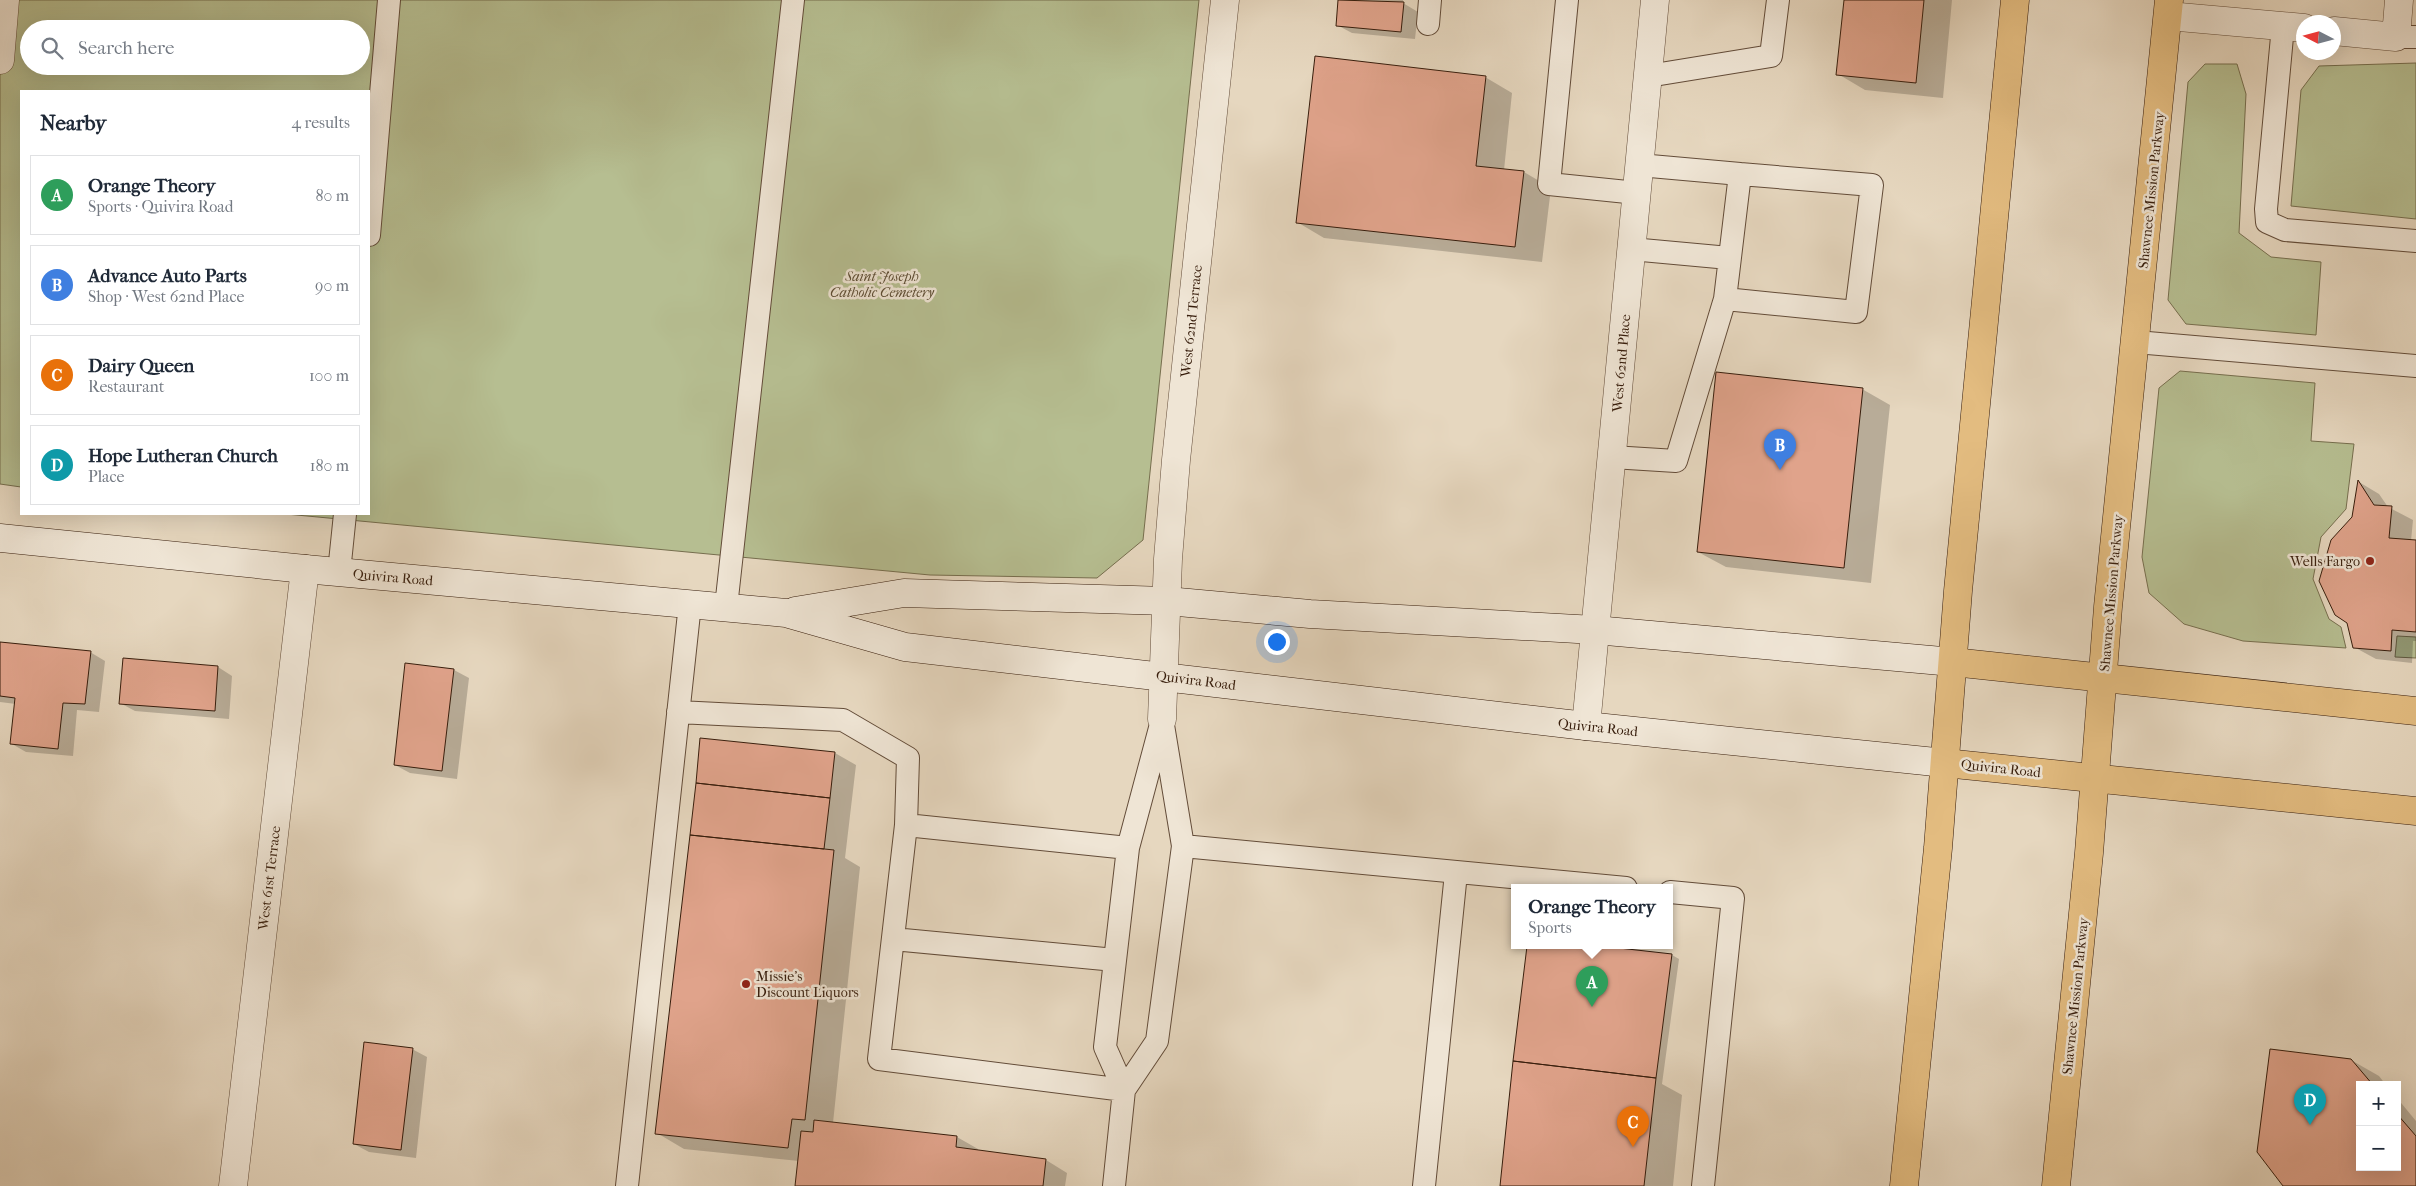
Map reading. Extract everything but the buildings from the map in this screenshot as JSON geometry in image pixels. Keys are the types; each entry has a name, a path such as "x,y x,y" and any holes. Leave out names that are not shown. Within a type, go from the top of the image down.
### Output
{"main road":[{"path":"0,60 5,0"},
{"name":"West 62nd Terrace","path":"1162,719 1176,460 1225,0"},
{"name":"West 62nd Place","path":"1586,726 1655,0"},
{"path":"1904,1186 2016,0"},
{"path":"2341,31 2406,37 2400,0"},
{"path":"2168,8 2293,26"},
{"name":"Shawnee Mission Parkway","path":"2056,1186 2168,8"},
{"name":"Quivira Road","path":"0,538 305,569 786,613 905,647 1586,726 2416,811"},
{"name":"West 61st Terrace","path":"233,1186 305,569"},
{"name":"Quivira Road","path":"786,613 904,593 1167,601 1310,614 1595,630 1953,662 2416,711"}],"lane":[{"path":"370,223 389,0"},
{"path":"726,607 793,0"},
{"path":"1428,24 1430,0"},
{"path":"1567,0 1549,184 1637,193"},
{"path":"1648,76 1771,56 1778,0"},
{"path":"2293,26 2266,209 2267,222 2284,230 2416,241"},
{"path":"1639,165 1872,185 1856,312 1725,298"},
{"path":"1612,457 1676,461 1725,298 1740,174"},
{"path":"1631,249 1730,258"},
{"path":"2136,342 2416,366"},
{"path":"339,572 344,515"},
{"path":"627,1186 690,604"},
{"path":"678,712 843,720 908,758 906,824 879,1059 1124,1090"},
{"path":"1114,1186 1124,1090 1157,1041 1182,846 1162,719"},
{"path":"1124,1090 1105,1047 1128,848 1162,719"},
{"path":"906,824 1128,848"},
{"path":"1182,846 1581,884"},
{"path":"1424,1186 1456,873"},
{"path":"1673,892 1733,898 1703,1186"},
{"path":"892,939 1115,960"}],"green space":[{"name":"Saint Joseph Catholic Cemetery","path":"0,0 1199,0 1143,540 1097,578 930,575 297,515 370,515 370,90 20,90 20,487 0,484"},
{"path":"2416,63 2416,219 2291,206 2301,90 2319,66"},
{"path":"2205,64 2237,64 2246,94 2239,233 2271,257 2321,262 2316,335 2186,324 2168,300 2188,82"},
{"path":"2180,371 2315,383 2311,441 2354,444 2346,509 2321,537 2313,579 2329,619 2341,627 2346,648 2243,641 2184,624 2149,593 2142,557 2159,388"},
{"path":"2397,636 2416,637 2416,658 2395,657"}],"place":[{"name":"Advance Auto Parts","path":"1780,470"},
{"name":"Wells Fargo","path":"2370,561"},
{"name":"Missie's Discount Liquors","path":"746,984"},
{"name":"Orange Theory","path":"1592,1007"},
{"name":"Hope Lutheran Church","path":"2310,1125"},
{"name":"Dairy Queen","path":"1633,1147"}]}
